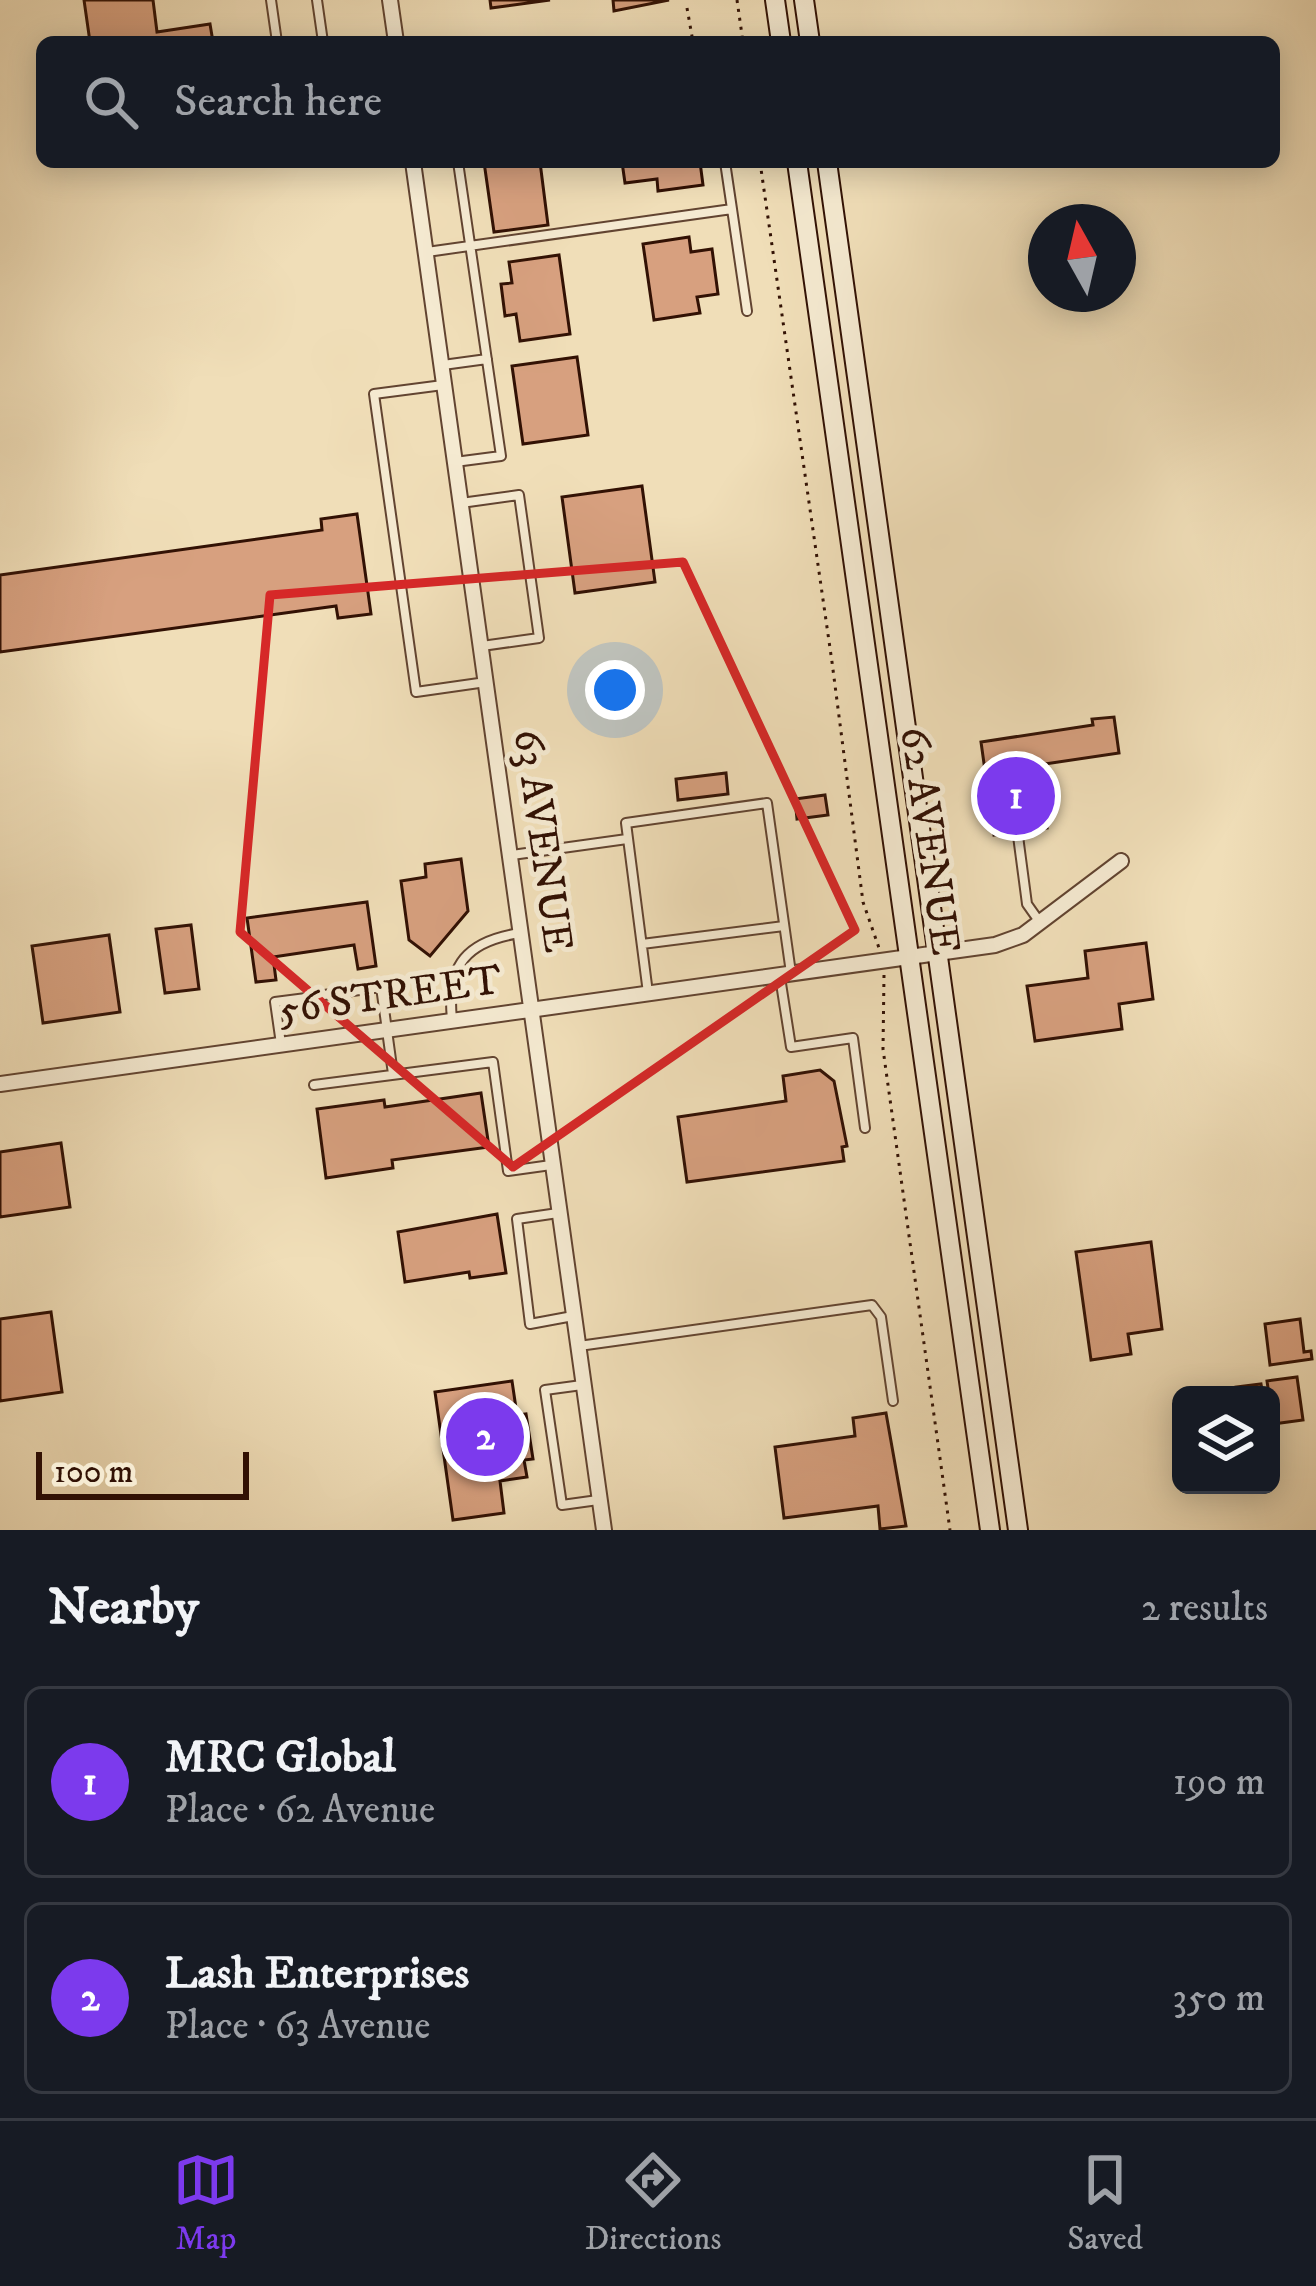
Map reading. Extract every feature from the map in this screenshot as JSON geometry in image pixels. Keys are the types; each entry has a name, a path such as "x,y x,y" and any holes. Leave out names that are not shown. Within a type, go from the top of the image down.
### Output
{"main road":[{"path":"775,0 780,36"},
{"path":"804,0 809,36"},
{"name":"62 AVENUE","path":"798,168 990,1530"},
{"name":"62 AVENUE","path":"828,168 1018,1530"}],"street":[{"path":"390,0 395,36"},
{"name":"63 AVENUE","path":"414,168 604,1530"},
{"name":"56 STREET","path":"0,1084 995,945 1023,935 1121,861"}],"lane":[{"path":"271,0 276,36"},
{"path":"317,0 321,36"},
{"path":"455,462 501,456 459,168"},
{"path":"726,168 747,311"},
{"path":"426,252 732,209"},
{"path":"442,365 487,359"},
{"path":"444,384 374,394 412,668 416,692 486,682"},
{"path":"461,503 519,495 539,638 481,646"},
{"path":"648,993 626,823 767,803 784,926 791,1047 853,1038 865,1127"},
{"path":"1018,836 1028,904 1040,922"},
{"path":"510,855 628,839"},
{"path":"642,944 784,926"},
{"path":"452,1021 449,993 466,954 486,938 521,933"},
{"path":"281,1045 275,1002 381,987 393,1074"},
{"path":"314,1085 493,1062 508,1172 553,1165"},
{"path":"559,1213 517,1219 530,1324 573,1316"},
{"path":"578,1346 872,1305 881,1317 893,1401"},
{"path":"584,1385 545,1390 562,1505 600,1500"}],"path":[{"path":"737,0 742,36"},
{"path":"687,8 692,36"},
{"path":"761,168 862,902 878,942"},
{"path":"884,980 883,1049 950,1530"}],"highlighted area":[{"path":"683,562 855,930 513,1167 240,932 270,595"}],"building":[{"path":"84,0 153,0 157,32 210,24 212,36 89,36"},
{"path":"490,0 550,0 491,8"},
{"path":"613,0 669,0 614,11"},
{"path":"485,168 541,168 548,225 494,232"},
{"path":"623,168 701,168 703,185 658,191 657,179 625,183"},
{"path":"689,237 691,252 712,249 718,294 697,297 700,313 654,320 643,244"},
{"path":"559,255 570,334 520,341 516,314 505,316 501,284 512,283 509,262"},
{"path":"577,357 588,435 523,444 512,366"},
{"path":"642,486 655,582 575,593 562,497"},
{"path":"357,514 371,614 338,618 336,606 0,652 0,575 322,530 321,519"},
{"path":"1114,717 1119,753 1038,765 1047,828 994,835 981,742 1093,725 1092,719"},
{"path":"726,773 728,794 678,800 676,779"},
{"path":"825,795 828,815 797,819 795,799"},
{"path":"461,859 468,911 430,956 409,940 401,881 426,877 425,864"},
{"path":"367,902 376,966 358,969 354,945 273,957 276,980 256,982 247,918"},
{"path":"191,925 199,989 165,993 156,929"},
{"path":"109,935 120,1012 43,1023 32,946"},
{"path":"1146,943 1153,999 1119,1004 1122,1029 1035,1041 1027,986 1088,978 1085,951"},
{"path":"820,1070 834,1081 847,1146 842,1147 844,1161 687,1182 678,1117 786,1101 783,1076"},
{"path":"481,1093 489,1147 392,1160 393,1168 326,1178 317,1109 384,1100 385,1107"},
{"path":"61,1143 70,1207 0,1217 0,1152"},
{"path":"497,1214 506,1273 470,1278 469,1272 405,1282 398,1232"},
{"path":"1151,1242 1162,1329 1128,1334 1131,1354 1091,1360 1076,1252"},
{"path":"51,1312 62,1392 0,1401 0,1319"},
{"path":"1300,1319 1304,1352 1311,1351 1312,1359 1270,1365 1265,1324"},
{"path":"1297,1377 1303,1420 1280,1423 1280,1386 1268,1386 1267,1381"},
{"path":"512,1381 517,1415 526,1414 533,1459 524,1460 527,1477 500,1481 504,1513 453,1520 435,1392"},
{"path":"886,1413 906,1526 880,1529 878,1506 784,1518 775,1447 855,1436 853,1418"}],"place":[{"name":"MRC Global","path":"1016,796"},
{"name":"Lash Enterprises","path":"485,1437"}]}
